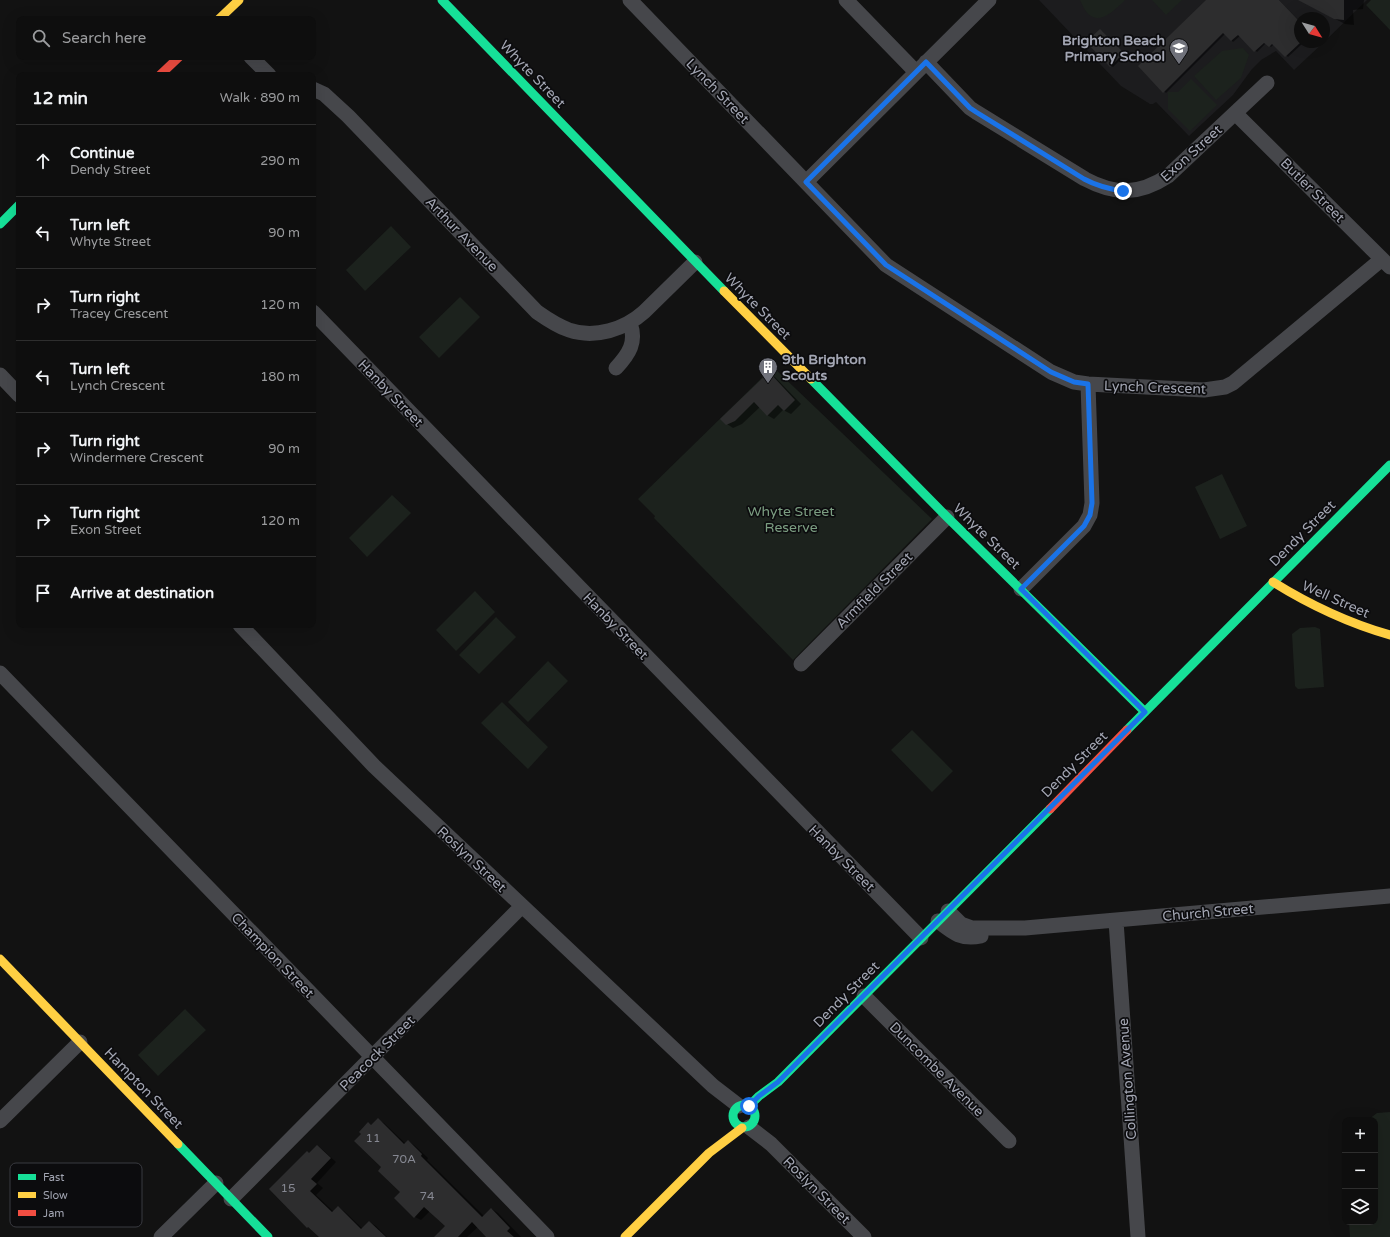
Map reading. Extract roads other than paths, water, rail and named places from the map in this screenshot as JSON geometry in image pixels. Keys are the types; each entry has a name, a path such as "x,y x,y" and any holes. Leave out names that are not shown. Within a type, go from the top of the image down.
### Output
{"street":[{"path":"217,16 239,0"},
{"name":"Whyte Street","path":"442,0 695,262 947,517 1145,712"},
{"name":"Lynch Street","path":"630,0 806,182"},
{"name":"Exon Street","path":"846,0 921,67 970,108 1084,179 1097,186 1109,189 1123,191 1135,190 1156,184 1178,167 1267,83"},
{"path":"806,182 989,0"},
{"path":"157,72 164,60"},
{"path":"157,72 175,60"},
{"path":"254,60 266,72"},
{"name":"Arthur Avenue","path":"316,90 324,94 348,116 537,312 570,331 584,334 611,330 630,323 644,312 695,262"},
{"name":"Butler Street","path":"1235,113 1386,263"},
{"name":"Lynch Crescent","path":"806,182 886,265 1051,372 1074,382 1088,384 1204,390 1225,387 1233,383 1386,263"},
{"path":"0,224 16,208"},
{"name":"Hanby Street","path":"316,315 921,938"},
{"path":"616,368 625,358 630,349 633,330 630,323"},
{"path":"0,375 16,392"},
{"path":"1021,589 1084,526 1090,515 1092,503 1088,384"},
{"name":"Dendy Street","path":"709,1153 738,1111 778,1082 1390,465"},
{"name":"Armfield Street","path":"801,664 947,517"},
{"name":"Well Street","path":"1273,582 1293,596 1316,607 1365,629 1390,635"},
{"name":"Roslyn Street","path":"243,628 374,766 738,1111"},
{"name":"Champion Street","path":"0,673 546,1237"},
{"name":"Church Street","path":"943,916 952,933 966,938 1025,928 1390,896"},
{"name":"Peacock Street","path":"231,1199 522,906"},
{"name":"Collington Avenue","path":"1116,921 1138,1237"},
{"name":"Hampton Street","path":"0,959 268,1237"},
{"name":"Duncombe Avenue","path":"864,996 1009,1141"},
{"path":"0,1121 80,1042"},
{"name":"Dendy Street","path":"625,1237 709,1153 750,1122 778,1082"},
{"path":"738,1111 750,1122"},
{"path":"738,1111 736,1125 750,1122"},
{"name":"Roslyn Street","path":"750,1122 864,1237"},
{"path":"161,1237 216,1183"}],"place":[{"name":"Brighton Beach Primary School","path":"1179,65"},
{"name":"9th Brighton Scouts","path":"768,384"}],"park label":[{"name":"Whyte Street Reserve","path":"791,520"}]}
